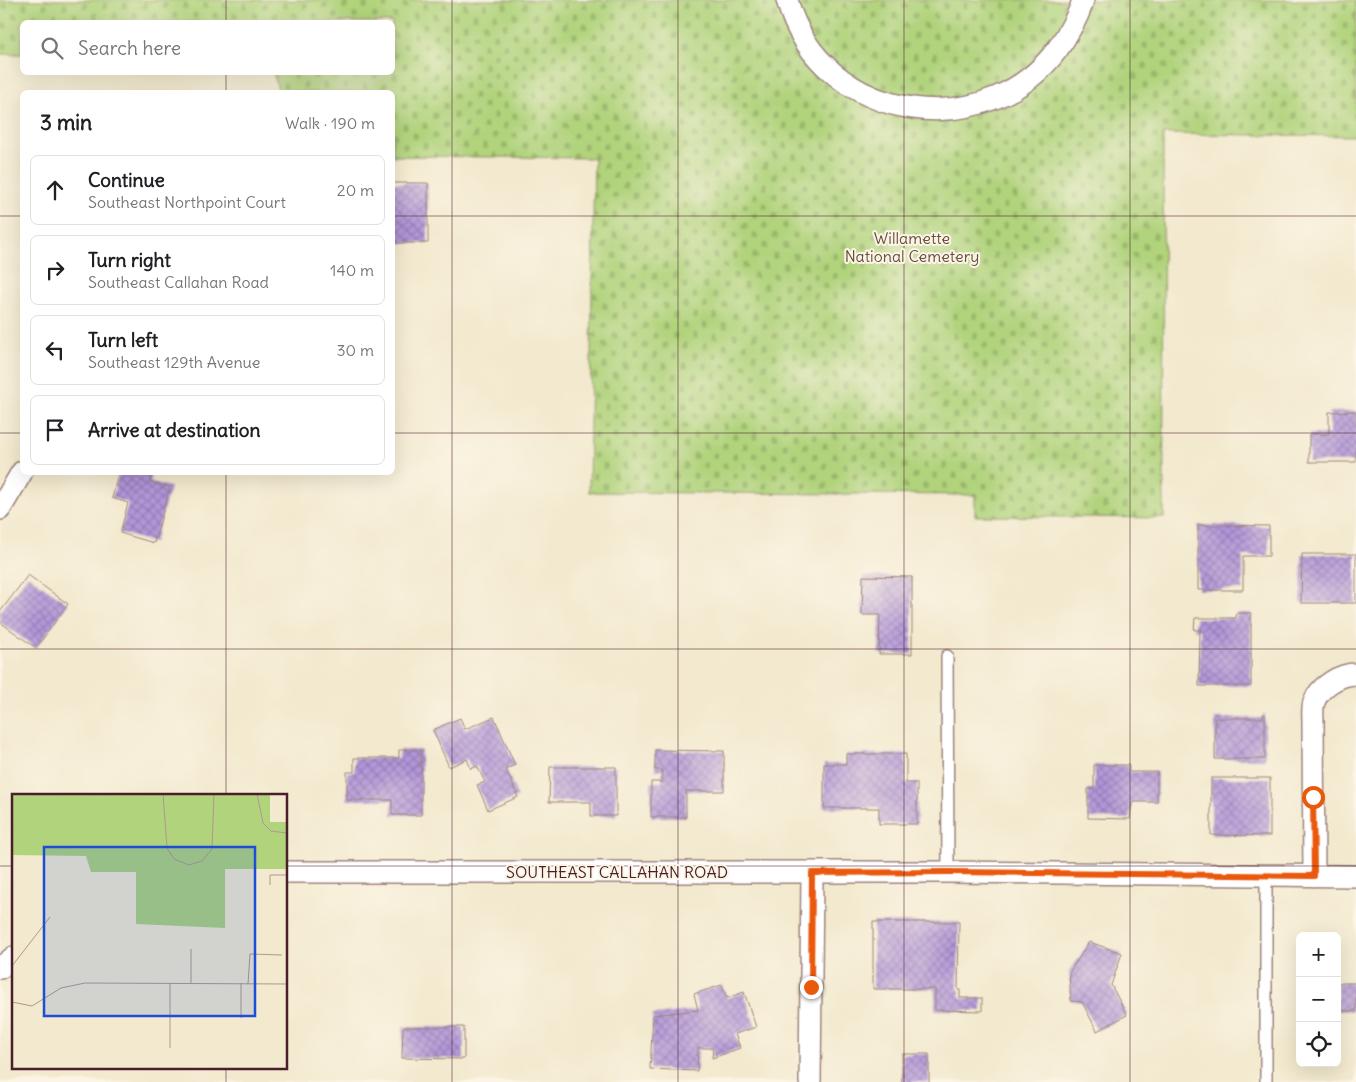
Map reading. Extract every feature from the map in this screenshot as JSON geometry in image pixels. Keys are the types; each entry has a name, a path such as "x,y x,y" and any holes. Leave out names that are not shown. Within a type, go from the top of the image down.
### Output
{"street":[{"path":"787,0 799,29 812,52 833,72 856,89 882,102 907,108 933,111 959,109 988,100 1018,87 1039,71 1056,52 1069,31 1083,0"},
{"path":"0,509 20,475"},
{"path":"1314,876 1312,722 1314,702 1328,683 1347,674 1356,674"},
{"name":"SOUTHEAST CALLAHAN ROAD","path":"288,872 948,872 1356,876"},
{"path":"810,1082 812,873"},
{"path":"0,968 12,959"}],"lane":[{"path":"947,656 948,872"},
{"path":"1266,875 1266,1082"}],"green space":[{"name":"Willamette National Cemetery","path":"0,0 1356,0 1356,136 1163,134 1164,518 975,516 975,495 589,492 594,158 395,156 395,90 278,90 274,75 395,75 395,20 20,20 20,54 0,54"}],"building":[{"path":"395,183 428,183 428,243 395,243"},
{"path":"1356,411 1356,462 1309,462 1309,434 1329,434 1329,412"},
{"path":"118,475 151,475 150,482 170,487 154,543 120,533 128,503 112,498"},
{"path":"1198,525 1269,526 1269,556 1243,556 1243,590 1198,590"},
{"path":"1302,554 1356,554 1356,603 1301,603"},
{"path":"28,575 68,604 36,648 0,622 0,612"},
{"path":"863,576 912,577 912,654 879,654 880,615 862,615"},
{"path":"1237,613 1251,613 1251,686 1199,686 1200,630 1194,630 1195,618 1236,618"},
{"path":"1263,714 1265,714 1265,759 1215,759 1215,718 1263,718"},
{"path":"494,717 515,765 506,769 518,797 488,810 477,785 485,782 477,766 471,769 467,759 449,767 433,730 460,718 465,729"},
{"path":"399,750 421,750 421,815 392,815 392,800 347,800 347,772 354,772 354,758 399,758"},
{"path":"655,750 724,751 724,791 686,791 686,817 651,817 651,782 662,782 662,770 655,770"},
{"path":"846,754 906,754 906,783 917,783 917,824 879,824 879,808 824,808 824,764 846,764"},
{"path":"1094,765 1129,765 1129,772 1157,772 1157,802 1132,802 1130,819 1088,818 1088,789 1094,789"},
{"path":"550,767 616,767 616,816 591,816 591,802 549,802"},
{"path":"1211,778 1270,778 1270,836 1211,835"},
{"path":"873,922 959,922 958,990 960,990 960,998 982,998 982,1011 935,1010 935,989 873,989"},
{"path":"1089,942 1122,953 1111,985 1127,1015 1097,1031 1082,1002 1071,1001 1069,973"},
{"path":"1341,983 1356,983 1356,1011 1341,1011"},
{"path":"722,985 727,998 744,992 756,1027 735,1034 740,1048 712,1058 713,1048 698,1048 697,1071 650,1069 653,1015 698,1010 694,994"},
{"path":"403,1027 464,1027 464,1059 402,1058"},
{"path":"902,1054 929,1054 929,1082 902,1082"}],"route":[{"path":"811,987 812,873 948,872 1314,876 1313,797"}]}
